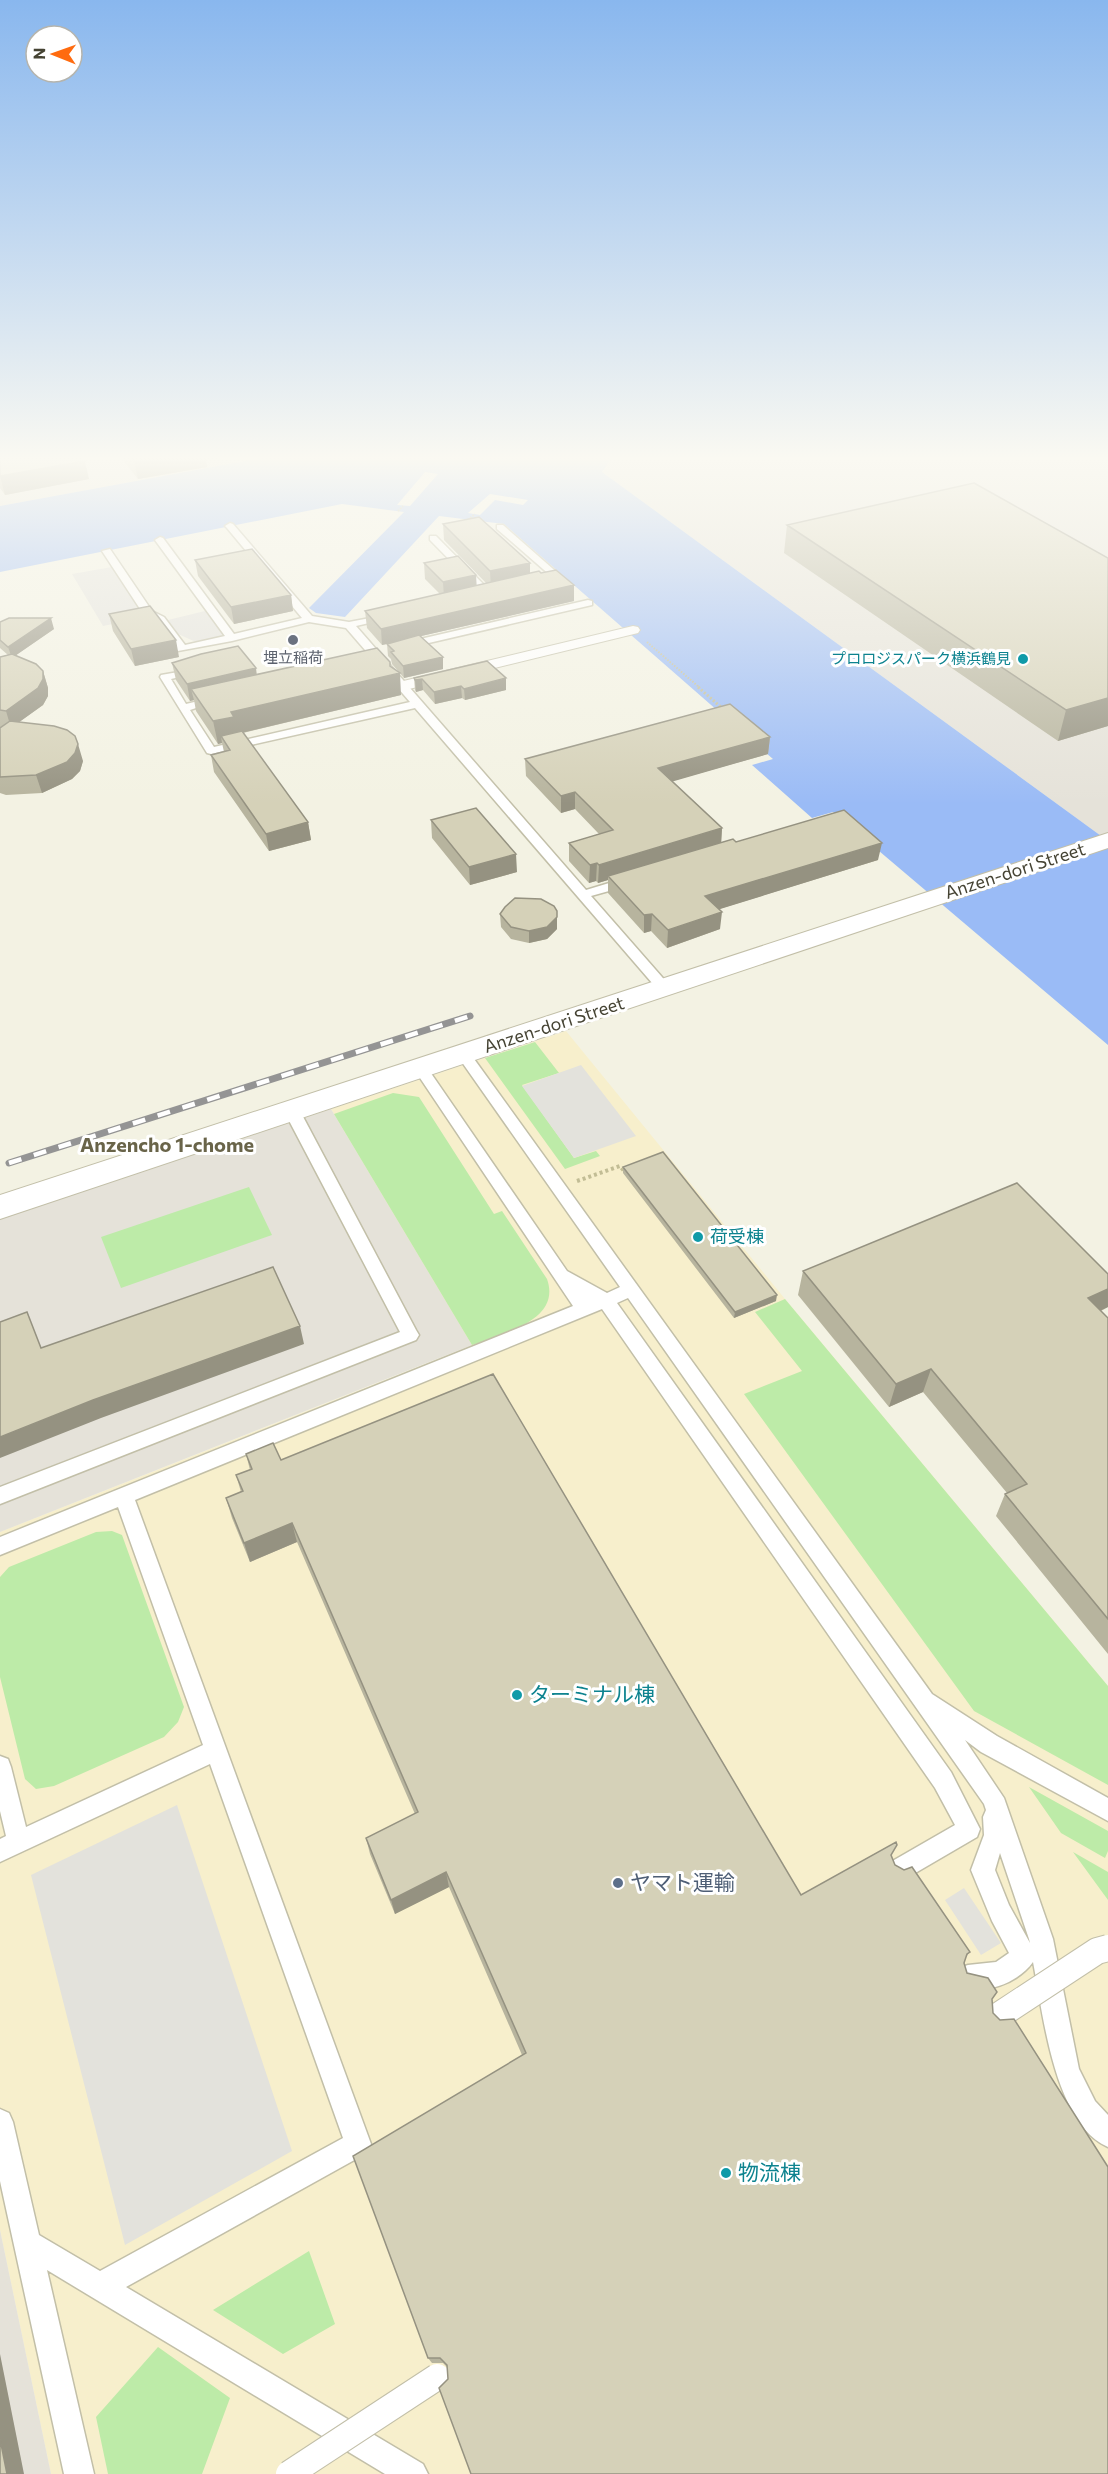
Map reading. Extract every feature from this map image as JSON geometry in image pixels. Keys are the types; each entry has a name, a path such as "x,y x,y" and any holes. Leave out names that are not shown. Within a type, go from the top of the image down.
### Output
{"street":[{"path":"401,686 633,630"},
{"name":"Anzen-dori Street","path":"0,1208 1108,840"}],"lane":[{"path":"122,573 148,613 160,619 197,670 165,677 211,751 417,704"},
{"path":"185,573 232,638"},
{"path":"270,573 309,619"},
{"path":"472,573 492,592 476,596"},
{"path":"538,582 562,581 553,573"},
{"path":"396,648 588,603 580,597"},
{"path":"182,649 309,619 349,625 395,614"},
{"path":"349,625 664,988"},
{"path":"183,708 230,697"},
{"path":"581,895 638,878"},
{"path":"464,1055 993,1798 1041,1939 1067,2072 1086,2110 1108,2134"},
{"path":"421,1069 584,1309"},
{"path":"0,1496 410,1335 292,1111"},
{"path":"560,1275 605,1300 943,1780 969,1829 897,1871"},
{"path":"0,1546 631,1290"},
{"path":"100,2286 358,2144 124,1496"},
{"path":"920,1697 989,1744 1108,1810"},
{"path":"0,1767 10,1847 216,1750"},
{"path":"968,1977 1000,1974 1024,1956 1000,1913 983,1870 995,1835 993,1798"},
{"path":"995,2018 1098,1951 1108,1948"},
{"path":"0,2122 80,2474"},
{"path":"27,2242 413,2474"},
{"path":"289,2474 437,2377"}],"path":[{"path":"633,630 724,710"},
{"path":"576,1181 620,1166 626,1172"}],"shaded area":[{"path":"116,573 146,617 103,626 72,574"},
{"path":"741,573 1108,573 1108,841"},
{"path":"205,611 224,636 196,642 178,634 168,620"},
{"path":"566,1031 785,1299 1108,1686 1108,2474 51,2474 0,2230 0,1532 471,1346 331,1109"},
{"path":"581,1065 636,1136 574,1158 522,1086"},
{"path":"331,1109 472,1345 0,1532 0,1219"},
{"path":"177,1805 292,2151 125,2245 31,1875"},
{"path":"964,1888 1001,1943 981,1955 945,1900"},
{"path":"0,2230 51,2474 0,2474"}],"green space":[{"path":"535,1042 559,1073 522,1085 574,1158 596,1151 600,1156 565,1169 485,1058"},
{"path":"393,1093 419,1097 494,1214 502,1211 547,1279 549,1293 546,1305 526,1324 472,1345 334,1114"},
{"path":"249,1187 272,1235 121,1288 101,1237"},
{"path":"785,1299 1108,1686 1108,1785 974,1711 744,1394 802,1371 755,1312"},
{"path":"112,1531 122,1535 184,1707 178,1722 164,1737 54,1786 36,1789 25,1779 0,1677 0,1577 9,1567 96,1532"},
{"path":"1029,1787 1108,1831 1108,1851 1105,1858 1061,1833"},
{"path":"1073,1852 1108,1872 1108,1900"},
{"path":"309,2251 335,2324 283,2354 213,2310"},
{"path":"158,2347 230,2398 202,2474 108,2474 96,2417"}],"water":[{"path":"343,573 386,573 345,617 316,613 309,608"},
{"path":"561,573 741,573 1108,841 1108,1045 833,812 812,818 752,765 773,759"}],"building":[{"path":"205,573 273,573 291,595 231,607"},
{"path":"434,573 476,575 443,582"},
{"path":"528,573 560,573 574,585 381,629 365,611"},
{"path":"860,573 1108,573 1108,698 1066,710"},
{"path":"150,606 176,640 131,649 109,614"},
{"path":"9,618 51,618 8,647 0,640 0,622"},
{"path":"419,635 443,657 403,666 387,644"},
{"path":"238,646 256,668 187,684 172,663 201,654"},
{"path":"377,648 390,662 390,666 400,673 231,712 234,717 213,721 191,689"},
{"path":"12,654 36,664 43,671 43,679 38,688 6,711 0,710 0,657"},
{"path":"487,661 506,678 464,689 461,686 434,692 422,679 415,680 414,678"},
{"path":"730,704 770,737 658,768 722,828 599,865 597,863 590,865 569,843 613,830 575,792 561,796 525,759"},
{"path":"10,721 54,726 67,730 75,736 78,744 75,753 67,762 36,775 0,777 0,728"},
{"path":"242,731 308,822 266,834 211,755 230,750 221,736"},
{"path":"476,808 516,854 469,867 431,820"},
{"path":"844,810 882,843 705,896 722,912 668,930 652,914 644,915 608,876 733,839 736,842"},
{"path":"515,898 541,899 554,906 557,917 547,927 529,931 511,927 500,914"},
{"name":"荷受棟","path":"663,1152 777,1295 735,1312 623,1167"},
{"path":"1017,1183 1108,1274 1108,1289 1088,1298 1108,1318 1108,1619 1005,1494 1027,1484 931,1369 896,1384 803,1271"},
{"path":"273,1267 300,1326 93,1400 0,1437 0,1322 27,1312 41,1348"},
{"name":"物流棟","path":"493,1374 801,1895 896,1842 897,1845 891,1855 895,1865 904,1870 912,1867 970,1952 964,1963 967,1973 988,1978 997,1992 992,1999 993,2013 1000,2020 1014,2019 1108,2167 1108,2474 471,2474 439,2388 448,2379 447,2365 440,2358 428,2358 353,2156 526,2053 446,1872 391,1900 366,1838 418,1812 292,1523 244,1543 226,1498 243,1491 236,1475 252,1469 246,1454 273,1443 281,1460"},
{"path":"0,2439 7,2474 0,2474"}],"railway":[{"path":"9,1163 470,1016"}],"place":[{"name":"埋立稲荷","path":"293,640"},
{"name":"プロロジスパーク横浜鶴見","path":"1023,659"},
{"name":"荷受棟","path":"698,1237"},
{"name":"ターミナル棟","path":"517,1695"},
{"name":"ヤマト運輸","path":"618,1883"},
{"name":"物流棟","path":"726,2173"}],"district":[{"name":"Anzencho 1-chome","path":"167,1145"}]}
